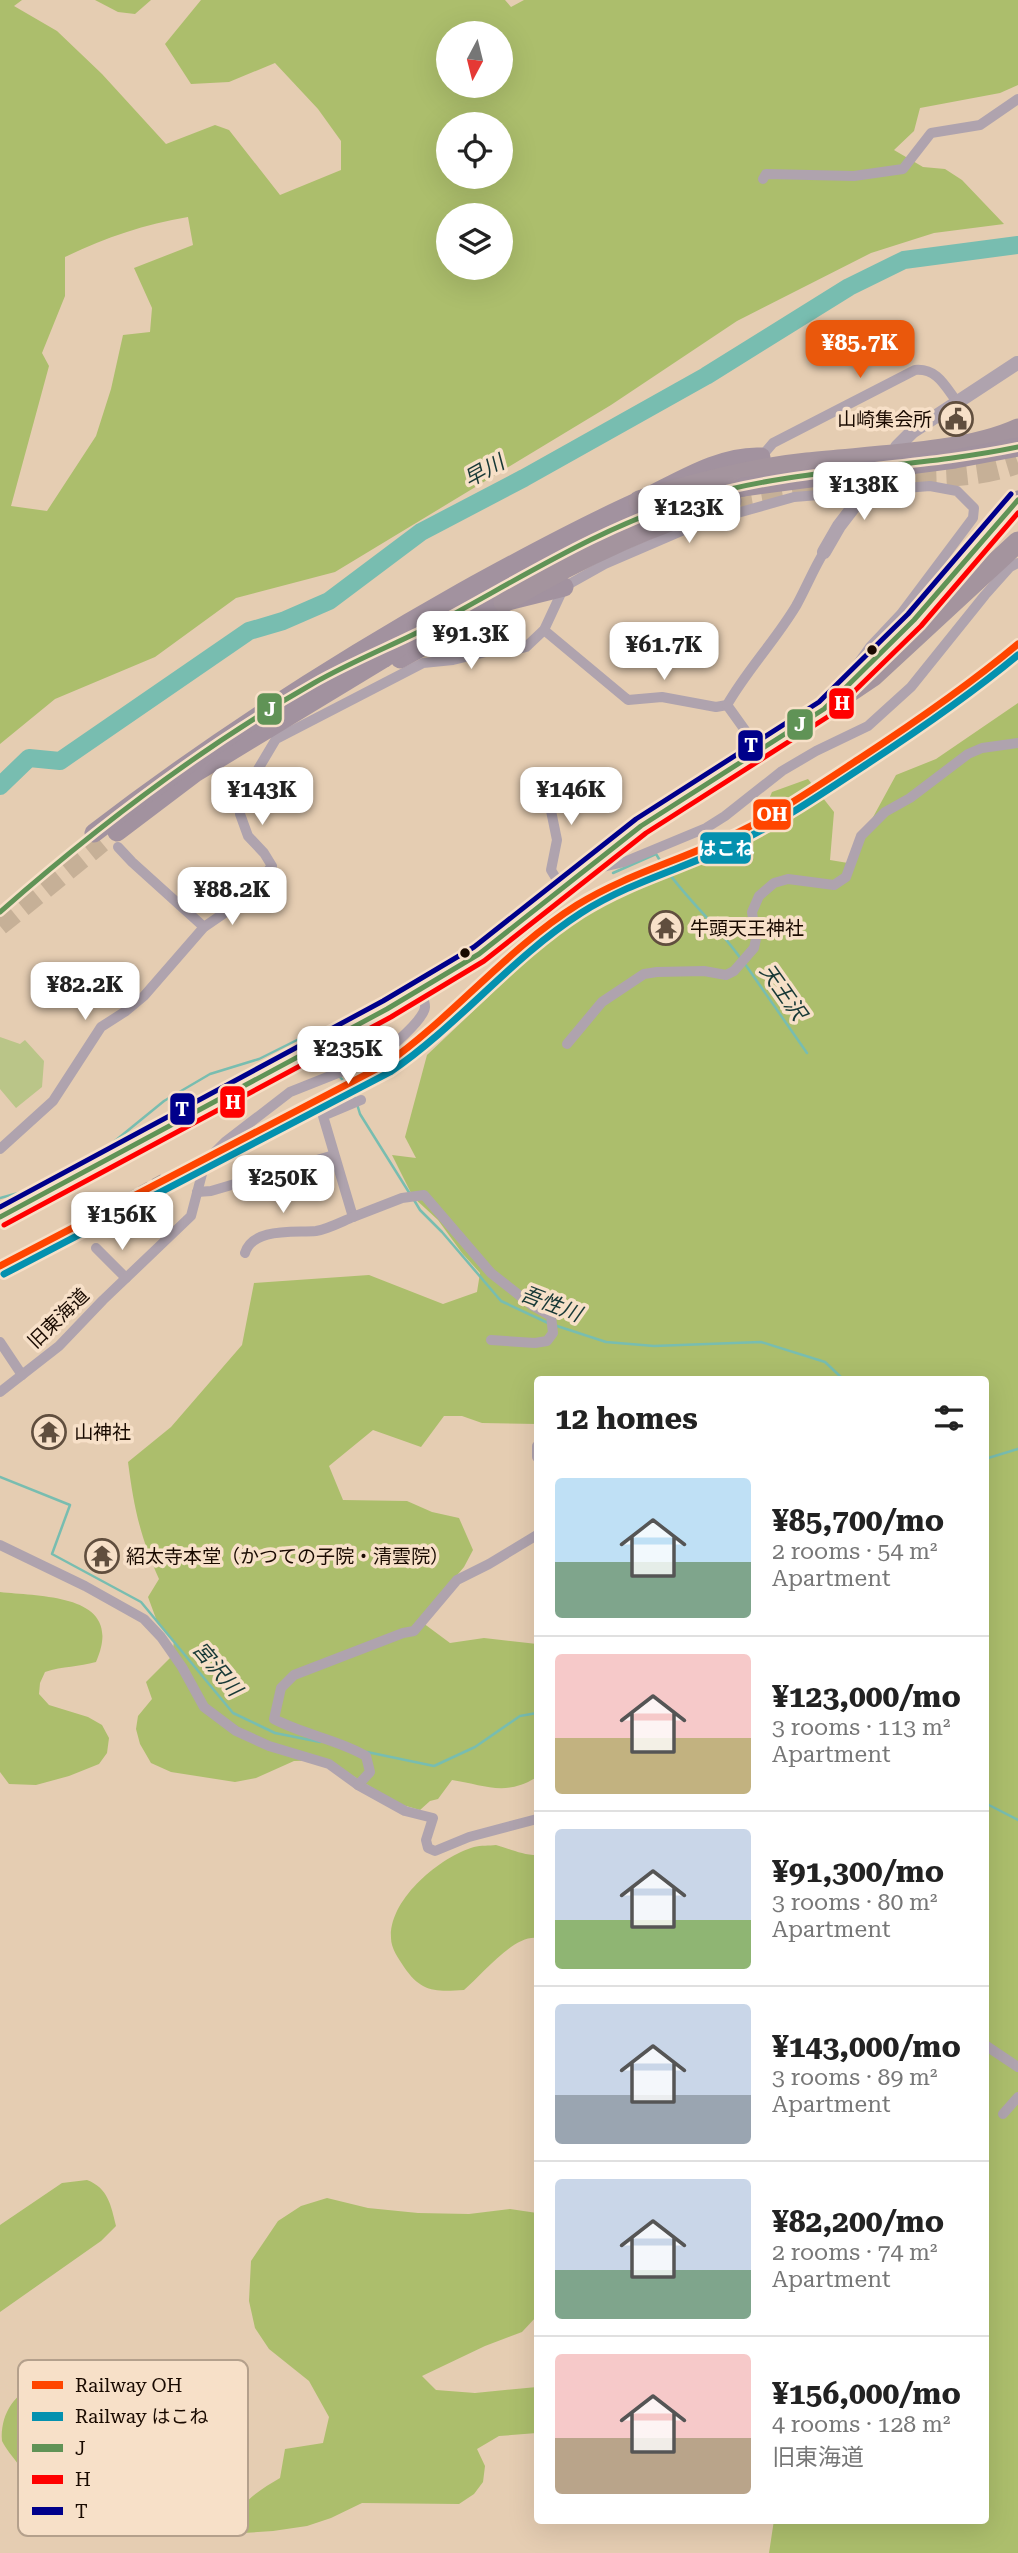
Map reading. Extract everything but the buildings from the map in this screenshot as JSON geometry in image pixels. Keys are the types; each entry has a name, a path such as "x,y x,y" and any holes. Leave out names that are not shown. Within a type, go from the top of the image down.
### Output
{"highway":[{"path":"639,501 686,486 747,472 979,442 1018,429"},
{"path":"275,706 379,649 425,629 614,528 696,498 755,485 955,459 1018,447"},
{"path":"105,841 208,749 407,623 566,535 710,467 750,457 760,461"},
{"path":"824,709 914,620 1018,500"},
{"path":"320,697 402,657 579,560 643,530 731,501"},
{"path":"0,1217 420,990 479,954 641,825 873,676 1018,542"},
{"path":"504,602 564,587"},
{"path":"105,841 195,774 383,659 425,629"}],"street":[{"path":"762,179 766,174 854,176 903,169 931,133 980,125 1018,99"},
{"path":"897,447 912,432 1018,363"},
{"path":"760,461 773,443 915,370 924,369 936,374 957,402"},
{"path":"544,630 628,700 662,698 716,707 727,705 796,604 839,526 878,475"},
{"path":"0,1149 53,1101 101,1027 126,1012 144,996 204,927 242,901 272,866 248,835 240,814 241,803 251,781 276,739 423,663 453,660 490,651 508,652 526,647 544,630 564,587 658,540 698,524 794,497 930,486 957,491 975,512 901,614 856,665 850,684"},
{"path":"762,491 765,505"},
{"path":"586,871 624,862 706,828 782,771 816,751 869,726 911,687 985,594 1010,566 1018,563"},
{"path":"727,705 760,751"},
{"path":"567,1044 602,1002 644,974 704,971 726,975 734,971 754,948 756,939 752,912 759,896 774,883 788,879 834,885 846,877 862,836 885,812 910,798 968,754 982,748 1018,743"},
{"path":"547,773 549,801 557,839 551,870 562,888"},
{"path":"105,841 204,927"},
{"name":"旧東海道","path":"0,1392 59,1346 191,1216 203,1170 212,1155 258,1115 290,1092 378,1057 386,1051 423,1013 425,1002 420,990"},
{"path":"353,1217 323,1116 361,1100"},
{"path":"197,1192 211,1191 334,1155"},
{"path":"245,1253 248,1245 258,1238 288,1230 317,1231 402,1198 424,1195 491,1273 533,1306 551,1316 553,1333 547,1341 535,1343 491,1340"},
{"path":"96,1248 126,1278"},
{"path":"0,1342 22,1375"},
{"path":"358,1786 370,1772 366,1756 347,1745 293,1729 274,1719 281,1688 294,1675 414,1631 457,1580 534,1537"},
{"path":"0,1545 144,1619 161,1637 182,1667 204,1707 236,1731 269,1746 329,1765 358,1786 405,1811 433,1818 426,1840 428,1848 435,1851 469,1837 534,1820"},
{"path":"989,2048 1018,2067"},
{"path":"1003,2115 1018,2097"}],"green space":[{"path":"0,0 22,0 14,6 57,31 102,74 166,144 215,125 229,130 280,195 341,170 341,141 318,109 275,63 229,82 191,84 165,44 201,0 505,0 511,7 524,0 1018,0 1018,85 1000,93 920,108 914,131 894,150 923,167 945,169 962,180 1004,224 934,233 871,253 737,321 611,405 335,572 236,598 155,657 55,699 0,744","holes":["188,217 193,245 134,268 152,308 150,332 123,335 111,389 96,436 47,511 11,506 49,366 42,353 65,296 65,257 125,232"]},
{"path":"95,0 151,0 135,14 118,12"},
{"path":"1018,703 1018,2553 769,2553 773,2524 989,2524 989,1376 534,1376 534,1424 482,1423 462,1416 444,1416 421,1447 373,1430 329,1466 343,1500 407,1501 432,1512 459,1518 473,1550 464,1567 419,1620 450,1643 484,1638 534,1644 534,1779 515,1787 505,1788 452,1780 438,1799 430,1801 420,1810 399,1804 327,1760 294,1761 256,1778 235,1782 171,1772 151,1763 140,1744 136,1729 138,1716 152,1699 146,1682 172,1656 174,1641 158,1624 148,1597 159,1579 139,1522 128,1462 171,1427 242,1345 254,1283 369,1275 443,1304 477,1292 480,1273 438,1220 413,1197 392,1155 416,1158 405,1137 427,1055 562,927 624,888 722,852 763,813 772,792 808,779 834,812 830,860 848,863 896,775 936,759"},
{"path":"0,1037 20,1044 25,1040 44,1061 42,1087 16,1108 0,1089"},
{"path":"0,1592 38,1595 76,1603 90,1611 100,1623 102,1640 96,1662 45,1672 39,1694 49,1705 88,1717 102,1725 109,1738 107,1753 99,1764 36,1785 9,1784 0,1772"},
{"path":"496,1845 534,1855 534,1938 508,1949 464,1990 430,1989 410,1975 395,1953 391,1938 393,1923 398,1909 419,1882 446,1860 474,1847"},
{"path":"87,2180 104,2193 116,2226 101,2241 0,2312 0,2225 62,2183"},
{"path":"327,2198 368,2208 418,2213 469,2214 510,2209 534,2213 534,2319 522,2332 422,2376 436,2390 475,2393 534,2387 534,2433 499,2436 477,2449 485,2466 483,2482 474,2494 459,2504 362,2503 307,2526 248,2533 248,2501 280,2478 285,2449 323,2443 329,2417 309,2381 269,2349 255,2328 249,2301 251,2261 278,2221 301,2206"},
{"path":"18,2397 18,2463 2,2441 3,2423"}],"waterway":[{"name":"早川","path":"0,786 29,758 60,761 249,631 283,621 329,601 421,532 706,376 849,287 904,260 1018,245"},
{"name":"天王沢","path":"613,873 656,854 675,882 741,959"},
{"name":"天王沢","path":"745,964 807,1053"},
{"name":"吾性川","path":"0,1198 29,1190 110,1145 164,1101 210,1074 259,1059 299,1039"},
{"name":"吾性川","path":"320,1056 334,1070"},
{"name":"吾性川","path":"338,1075 351,1089 355,1098"},
{"name":"吾性川","path":"357,1104 360,1114 410,1194"},
{"name":"吾性川","path":"414,1200 501,1301 548,1323"},
{"name":"吾性川","path":"554,1325 606,1342 654,1346 761,1342 825,1362 840,1376"},
{"name":"吾性川","path":"989,1458 1018,1449"},
{"name":"宮沢川","path":"0,1477 70,1505 52,1554 141,1602 233,1713 275,1733 320,1742"},
{"name":"宮沢川","path":"367,1752 434,1766 475,1747 520,1716 534,1714"},
{"name":"宮沢川","path":"989,1805 1018,1820"}],"tunnel":[{"path":"731,501 847,483 985,472 1018,463"},
{"path":"0,926 102,843"}],"railway":[{"path":"126,1195 162,1175"}],"rail line":[{"name":"OH","path":"0,1266 386,1064 435,1025 551,922 616,884 737,833 784,807 920,718 1018,644"},
{"name":"はこね","path":"4,1274 390,1072 439,1034 531,950 581,913 620,892 741,841 773,823 925,725 1018,655"}],"transit line":[{"name":"J","path":"0,912 151,789 272,708 331,674 431,626 600,535 663,509 735,488 816,474 938,460 1018,447"},
{"name":"T","path":"0,1207 383,1001 474,947 636,819 819,702 908,614 1011,494"},
{"name":"J","path":"0,1217 387,1009 479,954 641,826 824,709 914,620 1018,500"},
{"name":"H","path":"4,1225 391,1017 484,961 646,833 829,716 921,626 1018,513"}],"place":[{"name":"山崎集会所","path":"956,419"},
{"name":"牛頭天王神社","path":"666,928"},
{"name":"山神社","path":"49,1432"},
{"name":"紹太寺本堂（かつての子院・清雲院）","path":"102,1556"}]}
